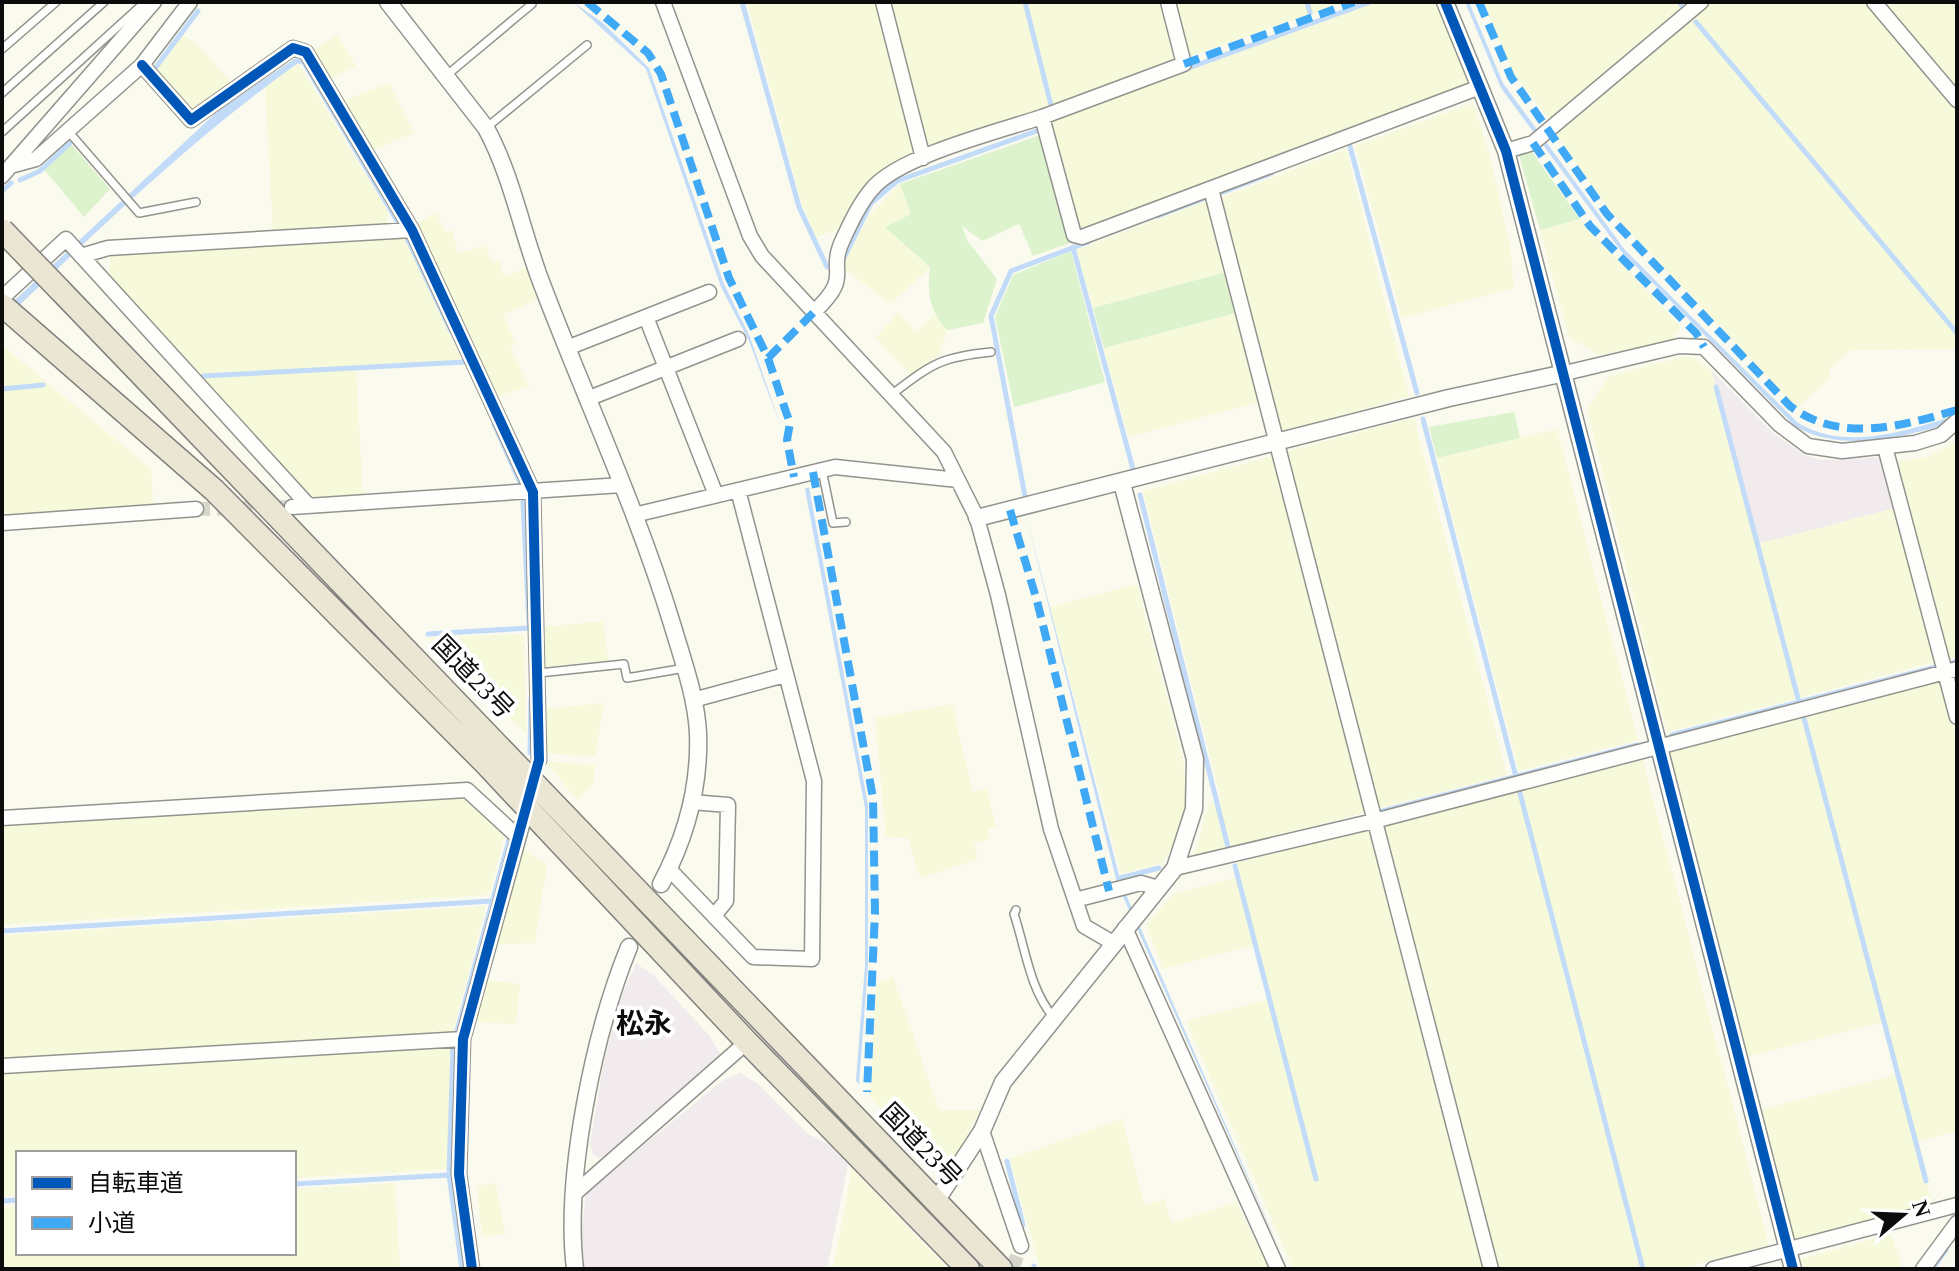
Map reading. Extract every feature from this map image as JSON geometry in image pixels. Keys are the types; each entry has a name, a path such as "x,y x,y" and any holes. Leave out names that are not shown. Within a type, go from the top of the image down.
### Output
{"highway":[{"name":"国道23号","path":"2,230 1001,1269"},
{"name":"国道23号","path":"2,305 24,328 214,490 485,763 747,1042 968,1269"}],"street":[{"path":"2,176 154,2"},
{"path":"14,165 36,159 142,65 190,2"},
{"path":"388,2 486,128 509,178 541,284 634,515 685,668 698,732 691,802 665,877 714,916 753,957 812,959 814,781 738,490"},
{"path":"663,2 750,236 762,256 944,452 977,518 998,595 1051,829 1084,926 1115,944"},
{"path":"883,2 923,158"},
{"path":"814,312 837,288 839,279 835,255 872,189 889,173 1184,64 1168,2"},
{"path":"1445,2 1506,151 1791,1259"},
{"path":"1506,151 1540,137 1701,2"},
{"path":"1874,2 1957,100"},
{"path":"142,65 191,120 293,48 306,52 406,230 533,492 539,760"},
{"path":"1042,117 1074,235 1082,237 1480,87"},
{"path":"1211,189 1491,1269"},
{"path":"76,250 406,230"},
{"path":"2,298 66,239 309,506"},
{"path":"567,348 709,292"},
{"path":"646,317 716,495"},
{"path":"587,399 738,339"},
{"path":"977,518 1276,442 1695,345 1712,352 1780,425 1808,446 1842,451 1915,443 1954,426"},
{"path":"1885,447 1951,670 1957,717"},
{"path":"634,515 835,467 958,480"},
{"path":"936,1201 982,1131 1003,1082 1175,868 1194,809 1195,759 1122,483"},
{"path":"292,507 622,485"},
{"path":"2,523 196,509"},
{"path":"1175,868 1374,821 1951,670"},
{"path":"693,700 785,675"},
{"path":"2,818 467,790 520,831 463,1039 459,1174 472,1269"},
{"path":"691,802 728,805 726,901 714,916"},
{"path":"1075,900 1141,883 1158,888"},
{"path":"1131,921 1278,1269"},
{"path":"575,1269 571,1225 580,1135 604,1023 629,947"},
{"path":"2,1066 463,1039"},
{"path":"574,1194 747,1042"},
{"path":"982,1131 1021,1246"},
{"path":"1713,1269 1791,1259 1957,1205"},
{"path":"1923,1269 1957,1223"}],"lane":[{"path":"2,49 56,2"},
{"path":"2,93 104,2"},
{"path":"2,132 145,2"},
{"path":"445,76 532,4"},
{"path":"486,128 587,45"},
{"path":"68,131 139,213 196,202"},
{"path":"891,395 934,362 950,356 991,352"},
{"path":"822,470 833,523 846,522"},
{"path":"539,673 624,664 627,678 685,668"},
{"path":"1016,910 1014,914 1031,979 1040,1002 1054,1019"}],"shaded area":[{"path":"1711,370 1774,434 1805,455 1821,460 1882,457 1896,508 1758,544"},
{"path":"636,963 655,977 709,1035 720,1053 712,1066 609,1154 599,1158 593,1155 590,1144 603,1066 619,1002"},
{"path":"740,1073 758,1084 807,1133 831,1146 848,1165 827,1269 582,1269 579,1254 586,1193 723,1080"}],"green space":[{"path":"747,2 879,2 917,150 914,158 900,163 842,228 816,237 802,205"},
{"path":"888,2 1161,2 1176,62 941,148 925,143"},
{"path":"1173,2 1346,2 1188,57"},
{"path":"1370,2 1435,2 1471,88 1085,233 1079,230 1050,125 1054,118"},
{"path":"1483,2 1693,2 1552,119 1548,118 1514,74"},
{"path":"1710,2 1868,2 1957,108 1957,325 1953,328 1957,349 1851,350 1829,369 1829,379 1797,408 1610,211 1577,165 1556,133"},
{"path":"1880,2 1957,2 1957,93"},
{"path":"180,32 200,47 232,84 196,111 188,110 154,71"},
{"path":"337,35 356,66 330,79 313,50"},
{"path":"298,63 388,212 386,224 273,231 265,87"},
{"path":"389,83 414,133 372,150 343,101"},
{"path":"1473,103 1489,153 1510,245 1514,288 1402,318 1355,146"},
{"path":"1043,134 1073,242 1033,256 1019,224 982,241 962,226 967,240 997,279 983,323 947,330 931,301 930,267 885,227 911,214 900,184"},
{"path":"70,143 110,189 84,217 43,168"},
{"path":"1346,149 1409,396 1282,432 1277,429 1218,199"},
{"path":"1530,149 1580,219 1540,230 1519,155"},
{"path":"900,184 911,214 886,227 930,267 891,304 842,267 869,216"},
{"path":"1207,201 1226,272 1093,308 1076,250"},
{"path":"436,213 445,232 452,230 458,253 485,246 492,262 499,261 504,277 527,268 538,299 503,315 516,344 510,347 529,386 496,397 415,224"},
{"path":"1580,219 1681,327 1672,340 1599,355 1569,337 1540,230"},
{"path":"403,236 462,361 356,368 363,497 311,500 110,278 110,254"},
{"path":"1071,251 1105,382 1014,407 995,317 1013,275"},
{"path":"1226,272 1236,313 1104,348 1093,308"},
{"path":"898,313 917,332 934,315 947,329 939,355 912,375 875,338"},
{"path":"1236,313 1260,402 1128,437 1104,348"},
{"path":"2,345 151,469 153,504 2,515"},
{"path":"1692,357 1711,370 1758,544 1896,508 1935,662 1667,732 1587,410 1609,376"},
{"path":"1514,412 1520,438 1437,458 1429,427"},
{"path":"1414,418 1507,775 1375,809 1283,452"},
{"path":"1557,429 1638,740 1519,771 1437,458"},
{"path":"1957,441 1957,657 1949,659 1897,461 1928,457"},
{"path":"1273,456 1367,812 1194,856 1209,804 1221,800 1143,491"},
{"path":"1137,584 1183,759 1187,801 1174,843 1163,863 1121,874 1050,607"},
{"path":"603,621 608,660 545,667 544,627"},
{"path":"524,634 526,734 428,638"},
{"path":"1941,681 1957,742 1957,1131 1916,1142 1932,1204 1797,1239 1793,1237 1760,1110 1898,1074 1884,1022 1747,1057 1668,752"},
{"path":"604,703 595,757 544,753 545,709"},
{"path":"952,704 973,792 987,789 996,826 988,829 990,838 974,844 978,859 920,878 908,838 886,837 875,718"},
{"path":"1643,760 1769,1245 1678,1269 1495,1269 1381,829 1384,824"},
{"path":"544,761 595,765 594,782 578,800"},
{"path":"464,796 505,833 489,895 2,925 2,822"},
{"path":"1367,829 1371,832 1485,1269 1293,1269 1186,1021 1269,999 1255,945 1163,969 1146,926 1173,894 1237,877 1234,864"},
{"path":"520,848 547,864 535,943 495,944"},
{"path":"486,906 453,1033 2,1059 2,935"},
{"path":"893,977 939,1110 980,1110 955,1159 944,1165 928,1157 870,1097 876,984"},
{"path":"485,980 520,984 516,1024 474,1022"},
{"path":"451,1045 447,1169 296,1178 296,1151 16,1151 16,1195 2,1196 2,1070"},
{"path":"1122,1119 1145,1205 1164,1199 1172,1223 1236,1202 1269,1269 1040,1269 1010,1159"},
{"path":"852,1169 948,1269 833,1269"},
{"path":"395,1183 400,1269 3,1269 2,1208 16,1207 16,1255 296,1255 296,1189"},
{"path":"496,1183 505,1234 482,1236 477,1186"},
{"path":"1891,1234 1903,1269 1804,1269 1801,1259"}],"water":[{"path":"573,2 603,23 649,68 724,284 750,337 781,427 749,341 721,287 646,69"},
{"path":"1465,2 1469,2 1503,83 1625,250 1798,423 1817,432 1857,437 1898,432 1957,415 1957,422 1896,437 1855,441 1835,440 1796,427 1621,251 1501,88"},
{"path":"294,59 302,59 304,64 298,63 182,155 2,322 2,312 218,111"},
{"path":"809,487 868,805 868,964 859,1085 856,1080 865,966 865,808 805,489"},
{"path":"1027,519 1121,883 1288,1269 1117,883"}],"waterway":[{"path":"742,2 799,207 827,267 831,266"},
{"path":"1025,2 1052,109"},
{"path":"1307,2 1310,13"},
{"path":"1183,70 1370,2"},
{"path":"1679,2 1682,6"},
{"path":"156,67 198,11"},
{"path":"1696,22 1957,333"},
{"path":"297,61 303,61 407,238 451,331"},
{"path":"843,260 871,203 897,181 1042,129"},
{"path":"20,180 40,171 70,143"},
{"path":"1349,143 1417,393"},
{"path":"1218,194 1272,173"},
{"path":"2,191 11,183"},
{"path":"1158,216 1205,198"},
{"path":"1025,496 991,316 1011,271 1088,242"},
{"path":"1073,247 1133,469"},
{"path":"203,376 465,362"},
{"path":"2,389 43,385"},
{"path":"1716,387 1799,702"},
{"path":"1423,419 1516,777"},
{"path":"494,424 521,485"},
{"path":"1140,495 1229,851"},
{"path":"523,502 529,624"},
{"path":"428,634 529,628"},
{"path":"1951,663 1957,661"},
{"path":"1672,735 1936,667"},
{"path":"530,753 531,698"},
{"path":"1804,718 1926,1181"},
{"path":"1379,812 1637,745"},
{"path":"1520,793 1643,1269"},
{"path":"457,1031 509,840"},
{"path":"1235,866 1316,1179"},
{"path":"1120,878 1159,868"},
{"path":"2,931 492,901"},
{"path":"453,1047 449,1175 462,1269"},
{"path":"1007,1161 1023,1225"},
{"path":"296,1184 449,1175"},
{"path":"2,1201 16,1200"},
{"path":"1954,1239 1957,1236"},
{"path":"1932,1269 1946,1250"}],"tunnel":[{"path":"196,509 292,507"},
{"path":"1012,1269 1021,1246"}],"marked path":[{"path":"587,2 648,53 661,74 729,278 768,358 790,423 787,440 794,477"},
{"path":"1184,64 1354,2"},
{"path":"1479,2 1511,77 1607,214 1790,406 1809,418 1850,428 1893,426 1957,410"},
{"path":"1533,143 1590,226 1696,333 1704,347"},
{"path":"768,358 814,312"},
{"path":"813,472 873,798 875,912 867,1092"},
{"path":"1010,510 1037,601 1109,891"}],"cycle path":[{"path":"1445,2 1506,151 1793,1269"},
{"path":"142,65 191,120 293,48 306,52 412,230 533,492 539,760 463,1039 459,1174 472,1269"}],"district":[{"name":"松永","path":"644,1023"}]}
